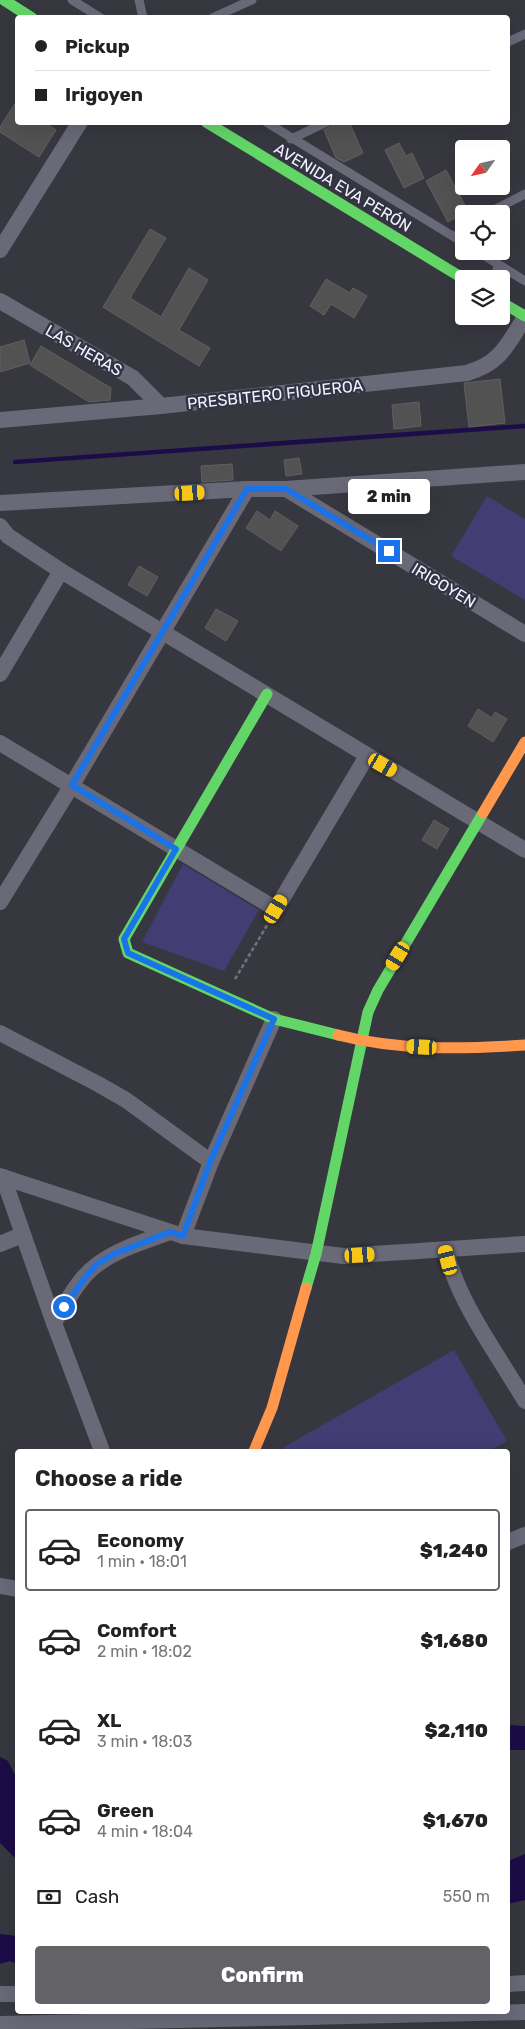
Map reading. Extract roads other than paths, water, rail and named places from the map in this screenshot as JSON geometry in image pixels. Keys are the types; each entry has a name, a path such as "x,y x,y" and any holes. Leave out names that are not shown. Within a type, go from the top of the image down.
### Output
{"street":[{"path":"4,0 27,15"},
{"path":"0,250 78,125"},
{"name":"AVENIDA EVA PERÓN","path":"211,125 455,274"},
{"name":"LAS HERAS","path":"0,301 133,378 161,406"},
{"path":"510,308 525,317"},
{"name":"PRESBITERO FIGUEROA","path":"0,420 161,406 467,373 482,368 495,360 525,317"},
{"path":"0,504 247,489 286,489 525,472"},
{"path":"0,902 72,785 247,489"},
{"name":"IRIGOYEN","path":"286,489 525,634"},
{"path":"0,526 8,536 61,570 525,850"},
{"path":"0,674 61,570"},
{"path":"267,694 124,939 128,953 274,1019 362,1041 384,1046 461,1049 525,1045"},
{"path":"255,1449 272,1408 316,1254 368,1012 378,990 477,820 525,742"},
{"path":"0,743 276,909 367,756"},
{"path":"54,1323 74,1292 97,1264 116,1253 177,1234 274,1019"},
{"path":"0,1034 126,1100 210,1162"},
{"path":"1,1176 177,1234 316,1254 343,1256 525,1244"},
{"path":"1,1176 101,1449"},
{"path":"0,1244 22,1235"},
{"path":"446,1250 451,1270 461,1294 525,1401"},
{"path":"510,1541 525,1534"},
{"path":"0,1586 15,1588"},
{"path":"510,1984 525,1983"},
{"path":"0,1994 15,1994"},
{"path":"510,2013 525,2012"},
{"path":"0,2024 166,2020 412,2018 487,2014"}],"lane":[{"path":"72,0 96,15"},
{"path":"139,0 142,15"},
{"path":"219,15 252,0"},
{"path":"510,41 525,34"},
{"path":"270,125 454,237"},
{"path":"291,139 321,125"},
{"path":"504,205 525,194"},
{"path":"491,260 525,281"},
{"path":"497,270 499,265"}],"waterway":[{"path":"15,462 525,426"}]}
